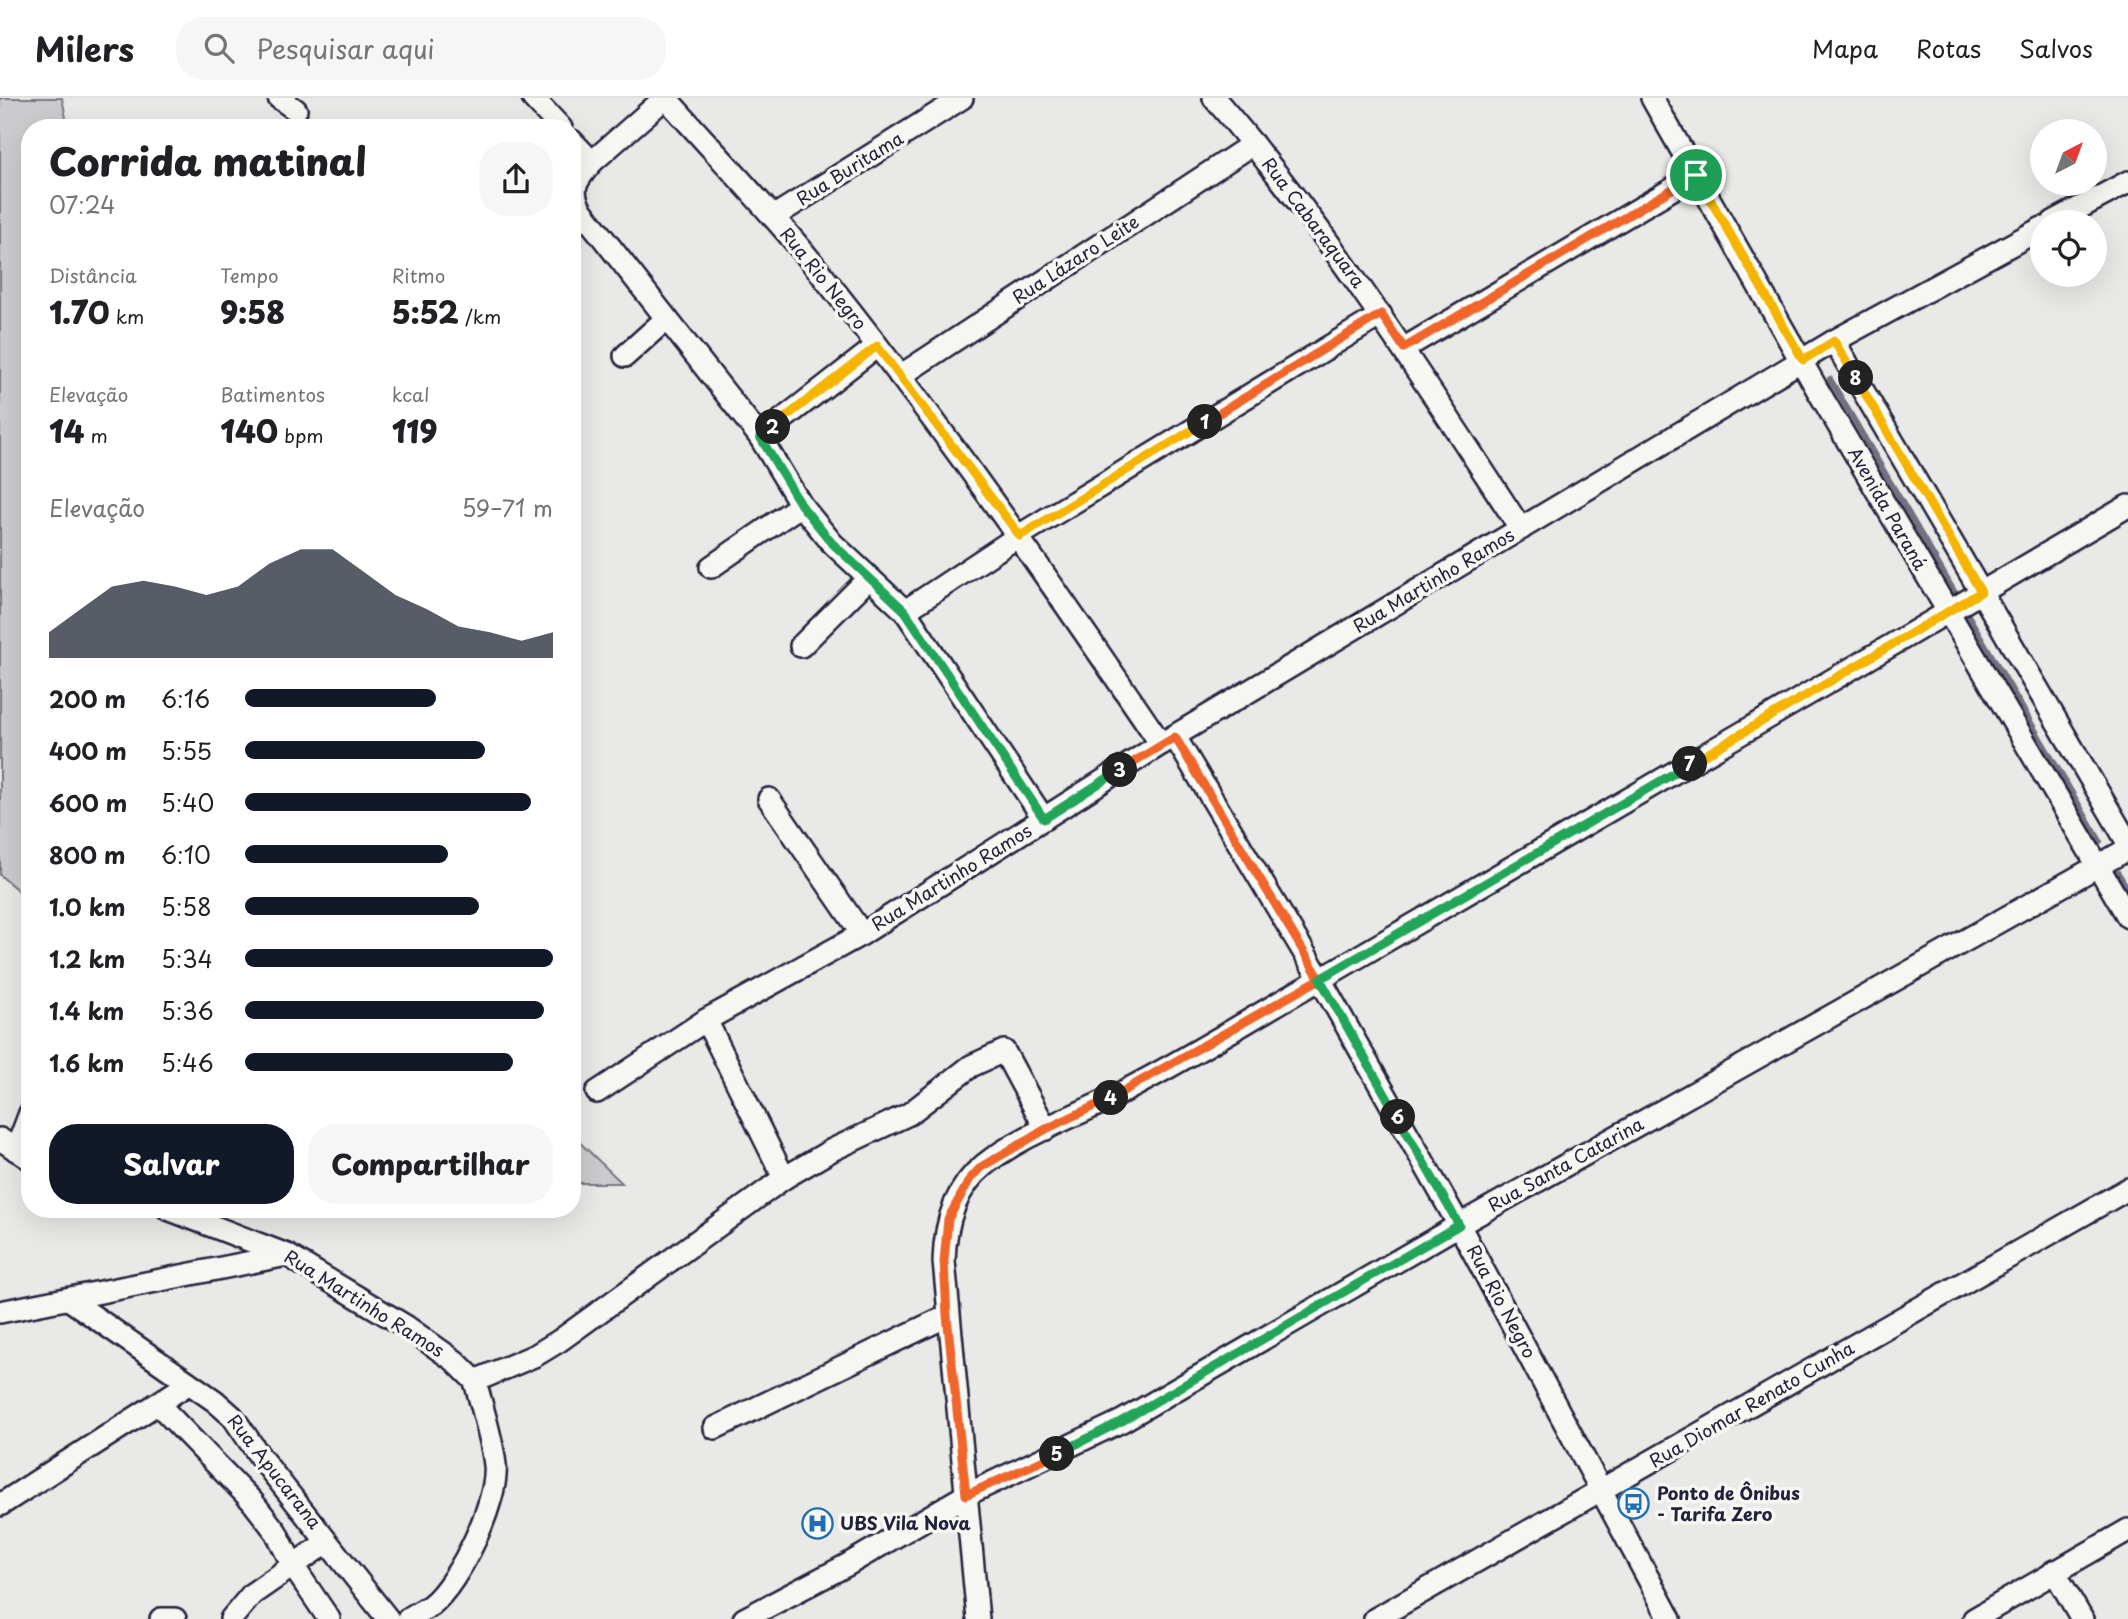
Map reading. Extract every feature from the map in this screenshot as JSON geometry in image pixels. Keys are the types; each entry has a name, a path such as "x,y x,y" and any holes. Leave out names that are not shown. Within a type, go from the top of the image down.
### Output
{"street":[{"path":"533,98 553,119"},
{"name":"Rua Rio Negro","path":"581,176 592,162 665,98 773,217 900,376 1168,740 1320,979 1459,1225 1670,1619"},
{"name":"Rua Buritama","path":"773,217 962,98"},
{"name":"Avenida Paraná","path":"1651,98 1803,360 1954,610 2128,917"},
{"name":"Rua Cabaraquara","path":"1226,102 1253,144 1381,314 1521,529"},
{"name":"Rua Lázaro Leite","path":"900,376 1253,144"},
{"path":"581,150 592,162"},
{"path":"1404,348 1696,175"},
{"path":"2076,210 2128,182"},
{"name":"Rua Rio Negro","path":"581,210 666,318"},
{"name":"Rua Martinho Ramos","path":"597,1092 706,1020 862,934 1168,740 1834,341 2030,235"},
{"path":"905,611 1020,536 1381,314"},
{"path":"625,356 666,318 760,437 801,505 832,543 905,611 1044,819"},
{"path":"1834,341 2128,843"},
{"path":"760,437 877,346"},
{"path":"711,567 801,505"},
{"path":"978,1619 947,1316 945,1237 948,1219 957,1199 981,1167 1046,1129 1133,1087 2128,506"},
{"path":"801,646 869,578"},
{"path":"769,799 862,934"},
{"name":"Rua Santa Catarina","path":"744,1619 847,1565 966,1495 1086,1441 1459,1225 2128,849"},
{"path":"706,1020 784,1178"},
{"path":"408,1619 432,1605 449,1585 468,1550 494,1487 496,1467 475,1381 536,1356 784,1178 832,1150 909,1114 971,1066 1004,1051 1046,1129"},
{"name":"Rua Diomar Renato Cunha","path":"1375,1619 2128,1189"},
{"name":"Rua Martinho Ramos","path":"191,1218 287,1255 407,1326 455,1361 475,1381"},
{"path":"0,1312 287,1255"},
{"name":"Rua Apucarana","path":"69,1300 233,1417 388,1619"},
{"path":"715,1428 947,1316"},
{"path":"0,1505 188,1384"},
{"path":"159,1405 252,1501 276,1532 293,1566 329,1619"},
{"path":"1974,1619 2128,1530"},
{"path":"231,1619 252,1594 327,1542"},
{"path":"2054,1571 2082,1619"},
{"path":"161,1619 175,1619"}],"shaded area":[{"path":"0,98 62,98 66,119 21,119 21,893 0,875"},
{"path":"581,1144 622,1183 581,1183"}],"waterway":[{"path":"1830,379 2100,841"},
{"path":"2118,873 2128,889"}],"place":[{"name":"Ponto de Ônibus - Tarifa Zero","path":"1634,1504"},
{"name":"UBS Vila Nova","path":"817,1524"}],"route":[{"path":"1696,175 1404,348 1381,314 1020,536 877,346 760,437 801,505 832,543 905,611 1044,819 1175,737 1320,979 1133,1087 996,1156 970,1179 948,1219 944,1261 947,1316 966,1495 1086,1441 1459,1225 1320,979 1949,614 1981,592 1834,341 1803,360 1696,175"}]}
